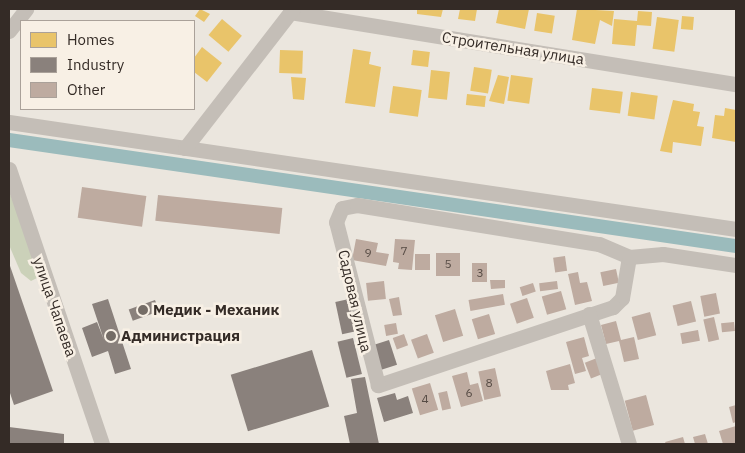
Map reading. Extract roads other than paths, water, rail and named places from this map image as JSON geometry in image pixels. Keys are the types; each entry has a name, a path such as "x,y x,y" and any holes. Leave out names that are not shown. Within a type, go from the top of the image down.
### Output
{"street":[{"path":"9,31 26,9"},
{"path":"185,148 292,11"},
{"name":"Строительная улица","path":"292,11 736,84"},
{"path":"9,122 736,229"},
{"name":"улица Чапаева","path":"9,169 102,444"},
{"name":"Садовая улица","path":"629,257 622,298 613,307 374,384 337,214 348,205 357,206 599,244 629,257 663,254 736,265"},
{"path":"588,314 629,444"}],"waterway":[{"path":"9,140 736,246"}],"place":[{"name":"Медик - Механик","path":"143,310"},
{"name":"Администрация","path":"111,336"}]}
